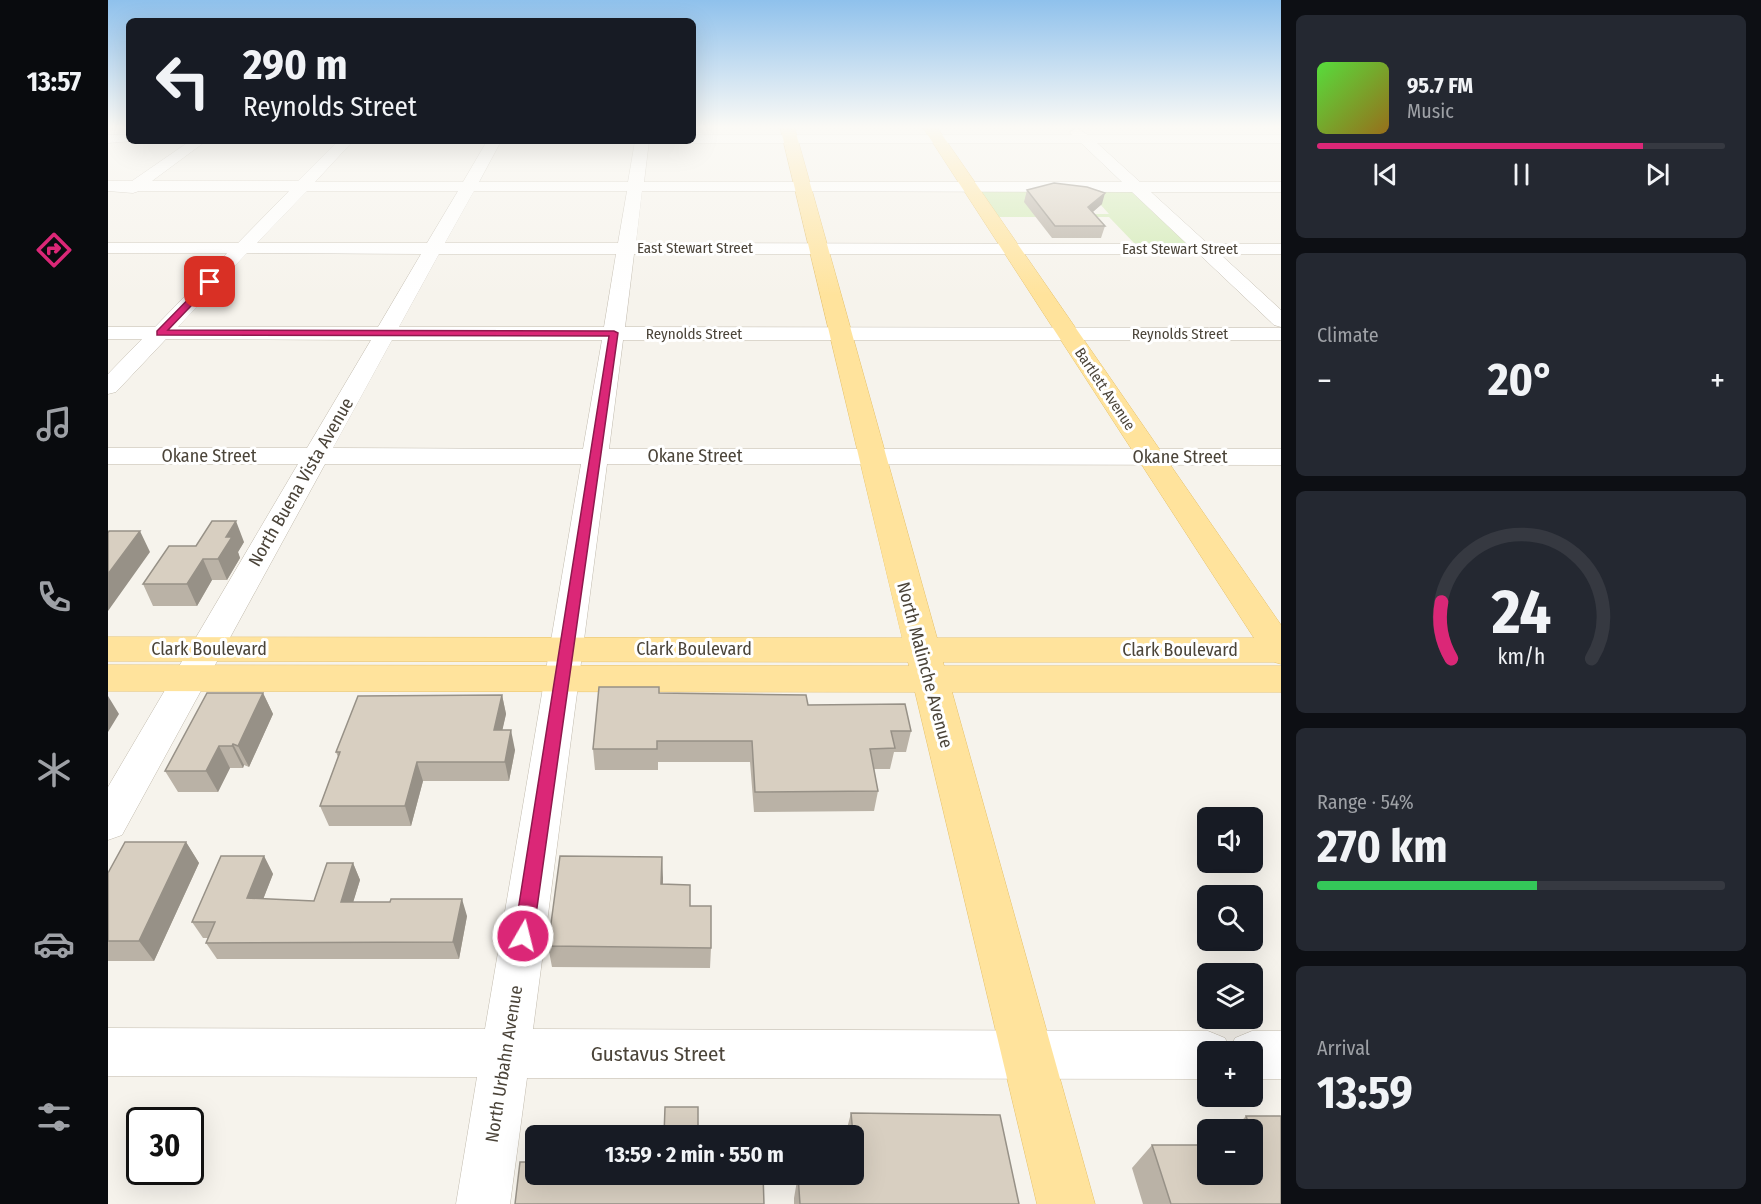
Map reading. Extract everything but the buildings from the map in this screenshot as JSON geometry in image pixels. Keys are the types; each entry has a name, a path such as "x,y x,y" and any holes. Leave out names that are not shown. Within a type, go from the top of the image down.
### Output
{"main road":[{"name":"North Malinche Avenue","path":"801,182 1066,1204"},
{"name":"Bartlett Avenue","path":"966,182 1281,658"},
{"name":"Clark Boulevard","path":"108,648 198,663 925,664 1281,658"},
{"name":"Clark Boulevard","path":"108,678 198,663"}],"street":[{"path":"117,200 141,182"},
{"path":"108,387 307,182"},
{"name":"North Buena Vista Avenue","path":"108,823 471,182"},
{"name":"North Urbahn Avenue","path":"483,1204 637,182"},
{"path":"1131,182 1281,321"},
{"path":"108,186 1281,187"},
{"name":"East Stewart Street","path":"108,248 1281,249"},
{"name":"Reynolds Street","path":"108,333 1281,334"},
{"name":"Okane Street","path":"108,456 1281,457"},
{"name":"Gustavus Street","path":"108,1052 1197,1056"},
{"path":"1263,1055 1281,1055"}],"green space":[{"path":"981,190 1132,191 1188,243 1134,243 1109,217 997,217 980,193","holes":["1091,194 1109,214 1044,214"]}],"route":[{"path":"210,282 160,333 614,333 523,936"}]}
